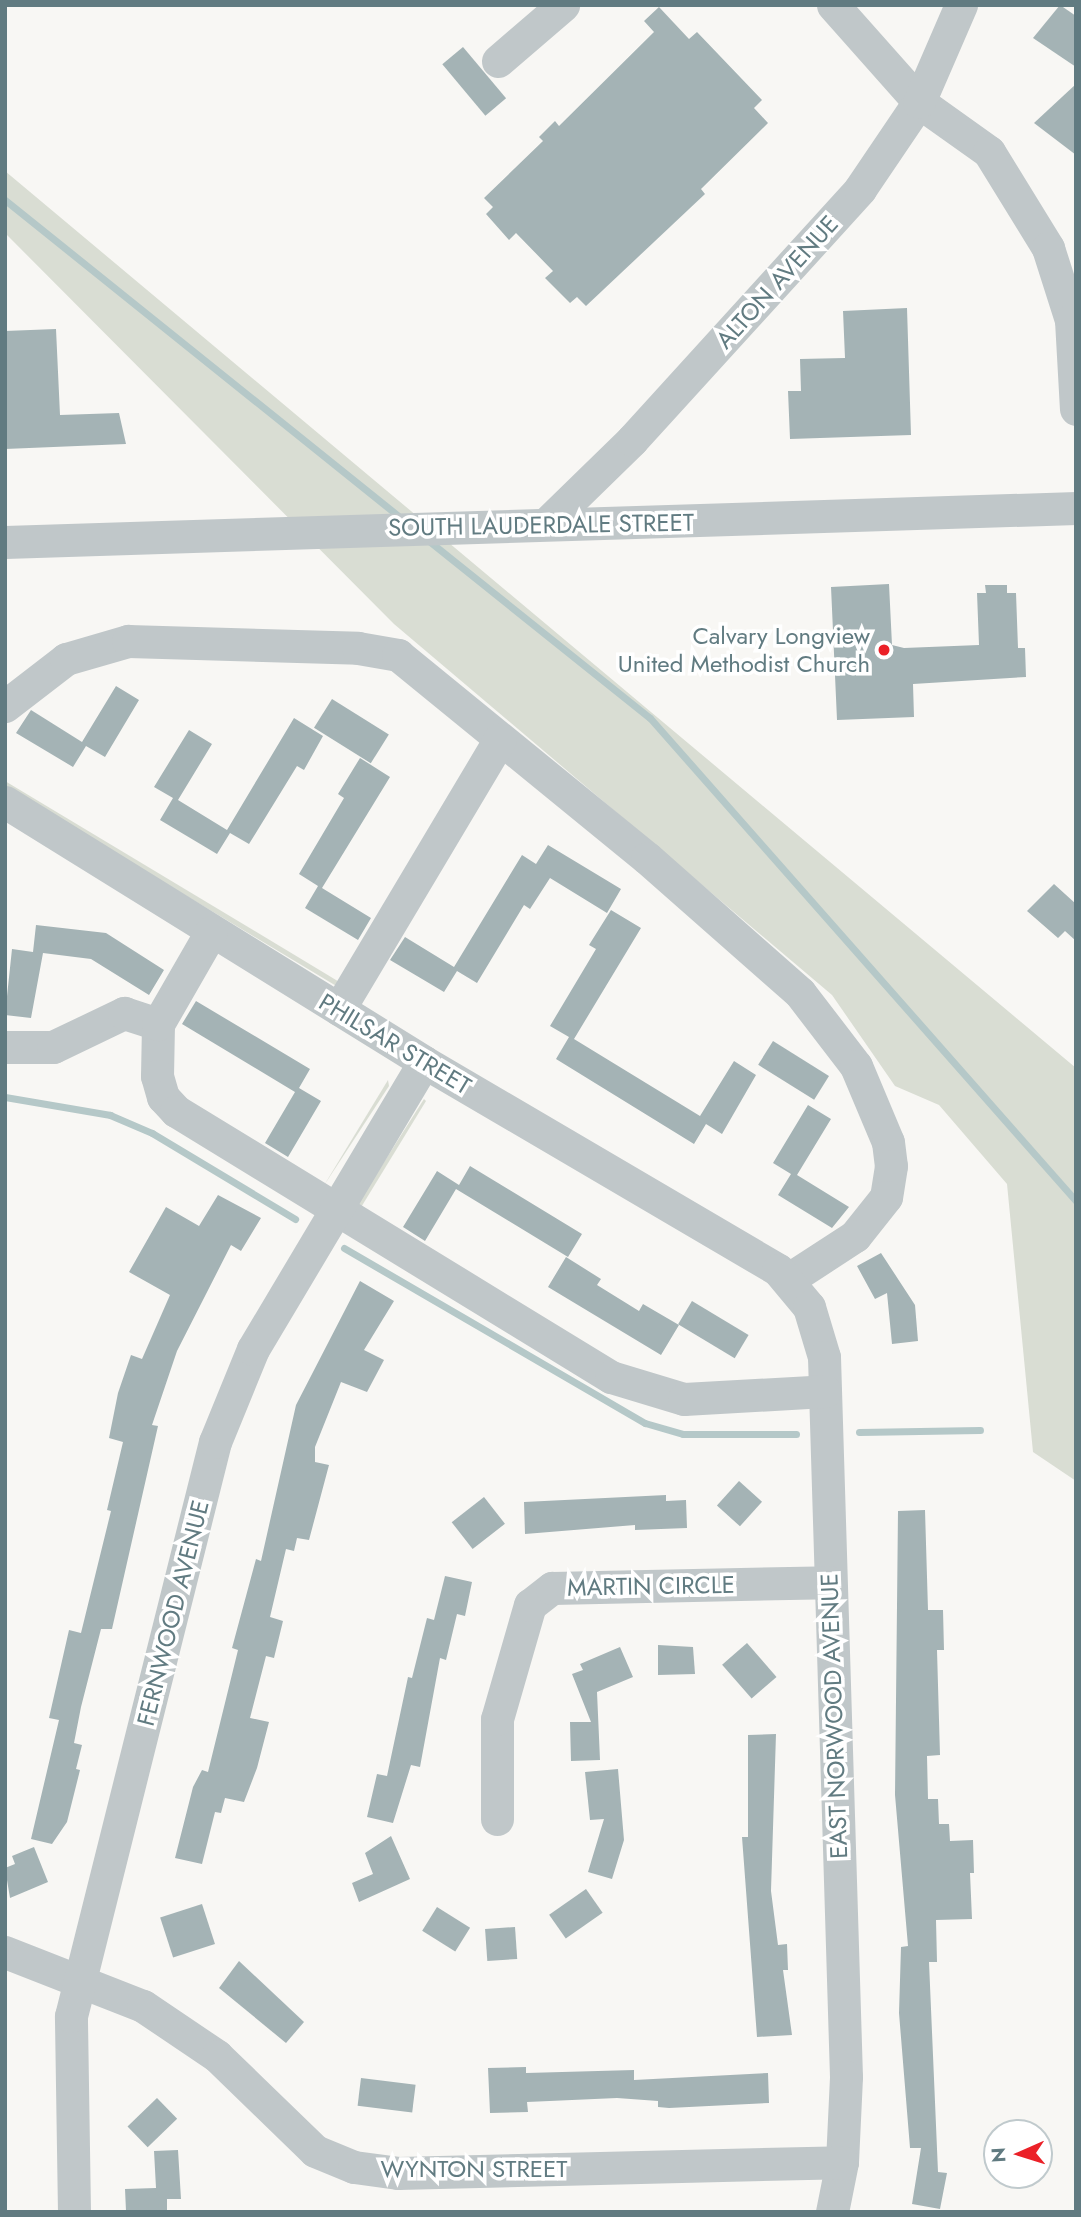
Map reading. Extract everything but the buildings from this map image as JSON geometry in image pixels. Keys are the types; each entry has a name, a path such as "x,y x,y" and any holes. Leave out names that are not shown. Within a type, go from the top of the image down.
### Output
{"street":[{"path":"498,61 563,5"},
{"path":"833,5 919,102 989,152 1048,248 1070,320 1076,409"},
{"name":"ALTON AVENUE","path":"546,524 632,440 860,189 919,102 961,5"},
{"name":"SOUTH LAUDERDALE STREET","path":"5,542 1076,508"},
{"path":"5,706 66,659 128,640 358,648 398,655 500,738 800,993 856,1066 888,1142 891,1166 886,1197 855,1236 789,1279"},
{"path":"339,1009 500,738"},
{"name":"PHILSAR STREET","path":"5,802 211,932 789,1279"},
{"path":"211,932 158,1024 157,1076 163,1097 176,1111 636,1388 684,1399 825,1391"},
{"path":"5,1047 53,1046 124,1013 158,1024"},
{"name":"FERNWOOD AVENUE","path":"74,2212 71,2016 82,1981 215,1442 253,1349 425,1062"},
{"name":"EAST NORWOOD AVENUE","path":"789,1279 817,1325 825,1391 846,2077 842,2162 832,2212"},
{"name":"MARTIN CIRCLE","path":"497,1819 497,1719 530,1605 552,1588 830,1583"},
{"name":"WYNTON STREET","path":"5,1952 143,2006 217,2056 287,2129 315,2151 354,2167 398,2173 842,2162"}],"shaded area":[{"path":"5,171 1076,1068 1076,1481 1033,1452 1007,1184 939,1105 895,1086 832,995 394,624 5,233"},
{"path":"5,781 341,983 338,987 5,787"},
{"path":"388,1080 389,1086 323,1187"},
{"path":"424,1099 426,1101 360,1209 358,1203"}],"waterway":[{"path":"5,200 401,518"},
{"path":"429,541 650,718 1076,1201"},
{"path":"5,1097 110,1115 152,1133 295,1219"},
{"path":"344,1248 645,1423 683,1434 796,1434"},
{"path":"859,1432 980,1430"}],"place":[{"name":"Calvary Longview United Methodist Church","path":"884,650"}]}
